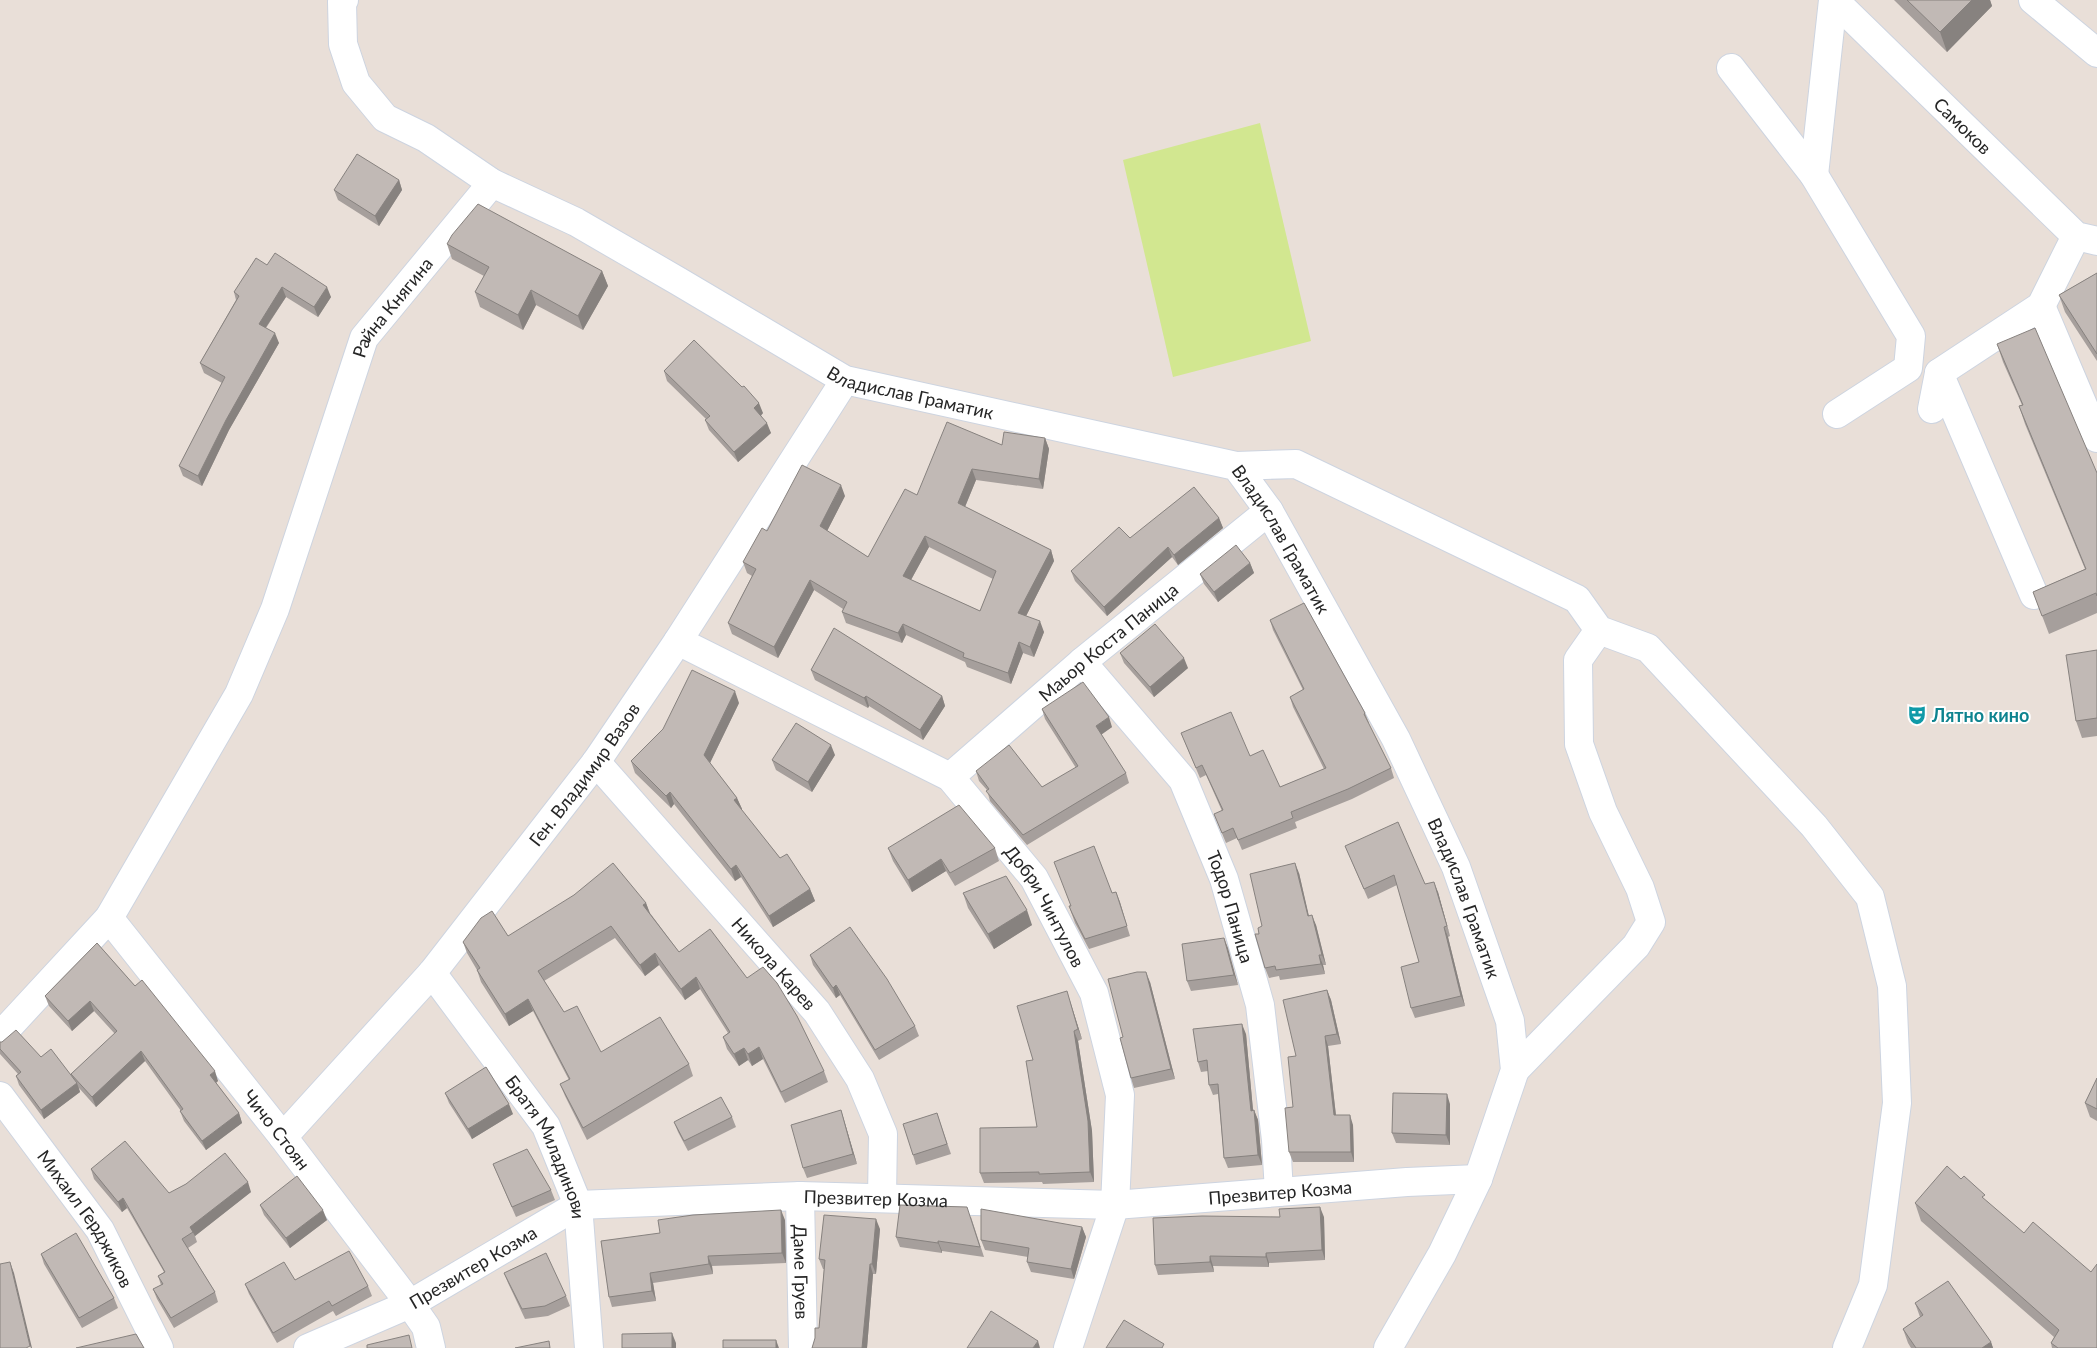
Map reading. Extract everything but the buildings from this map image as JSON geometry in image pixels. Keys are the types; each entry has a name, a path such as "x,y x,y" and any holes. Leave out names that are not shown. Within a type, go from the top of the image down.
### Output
{"street":[{"path":"344,0 342,2 343,44 356,83 385,118 426,138 492,183"},
{"path":"1814,175 1834,0"},
{"name":"Самоков","path":"1834,0 2087,238"},
{"path":"2033,0 2097,53"},
{"path":"1730,68 1814,175 1911,336 1908,368 1837,414"},
{"name":"Владислав Граматик","path":"492,183 584,227 678,280 845,380 1236,466 1269,512 1396,739 1456,866 1510,1021 1514,1070 1478,1178 1442,1254 1388,1348"},
{"name":"Райна Княгина","path":"109,918 239,694 275,608 364,338 492,183"},
{"path":"1932,409 1939,373 2041,306 2087,238"},
{"path":"2041,306 2097,438"},
{"path":"1939,373 2034,595"},
{"name":"Ген. Владимир Вазов","path":"283,1137 432,973 596,762 678,641 845,380"},
{"path":"1236,466 1296,464 1577,599 1599,630 1648,648 1814,826 1870,896 1892,986 1897,1103 1873,1285 1847,1348"},
{"name":"Маьор Коста Паница","path":"950,777 1082,662 1269,512"},
{"path":"1514,1070 1636,946 1650,922 1640,888 1602,812 1579,744 1578,660 1599,630"},
{"name":"Добри Чинтулов","path":"678,641 950,777 1034,878 1094,993 1120,1095 1115,1205 1068,1348"},
{"name":"Тодор Паница","path":"1082,662 1183,780 1224,879 1260,1005 1276,1140 1279,1192"},
{"name":"Никола Карев","path":"596,762 817,1012 860,1079 883,1134 882,1198"},
{"path":"0,1036 109,918"},
{"name":"Чичо Стоян","path":"109,918 283,1137 410,1304 426,1327 432,1348"},
{"name":"Братя Миладинови","path":"432,973 546,1126 578,1204 589,1348"},
{"name":"Михаил Герджиков","path":"0,1096 100,1230 159,1348"},
{"name":"Презвитер Козма","path":"308,1348 410,1304 578,1204 800,1196 1115,1205 1478,1178"},
{"name":"Даме Груев","path":"800,1196 803,1348"}],"green space":[{"path":"1260,123 1311,341 1173,377 1123,160"}],"place":[{"name":"Лятно кино","path":"1917,715"}]}
